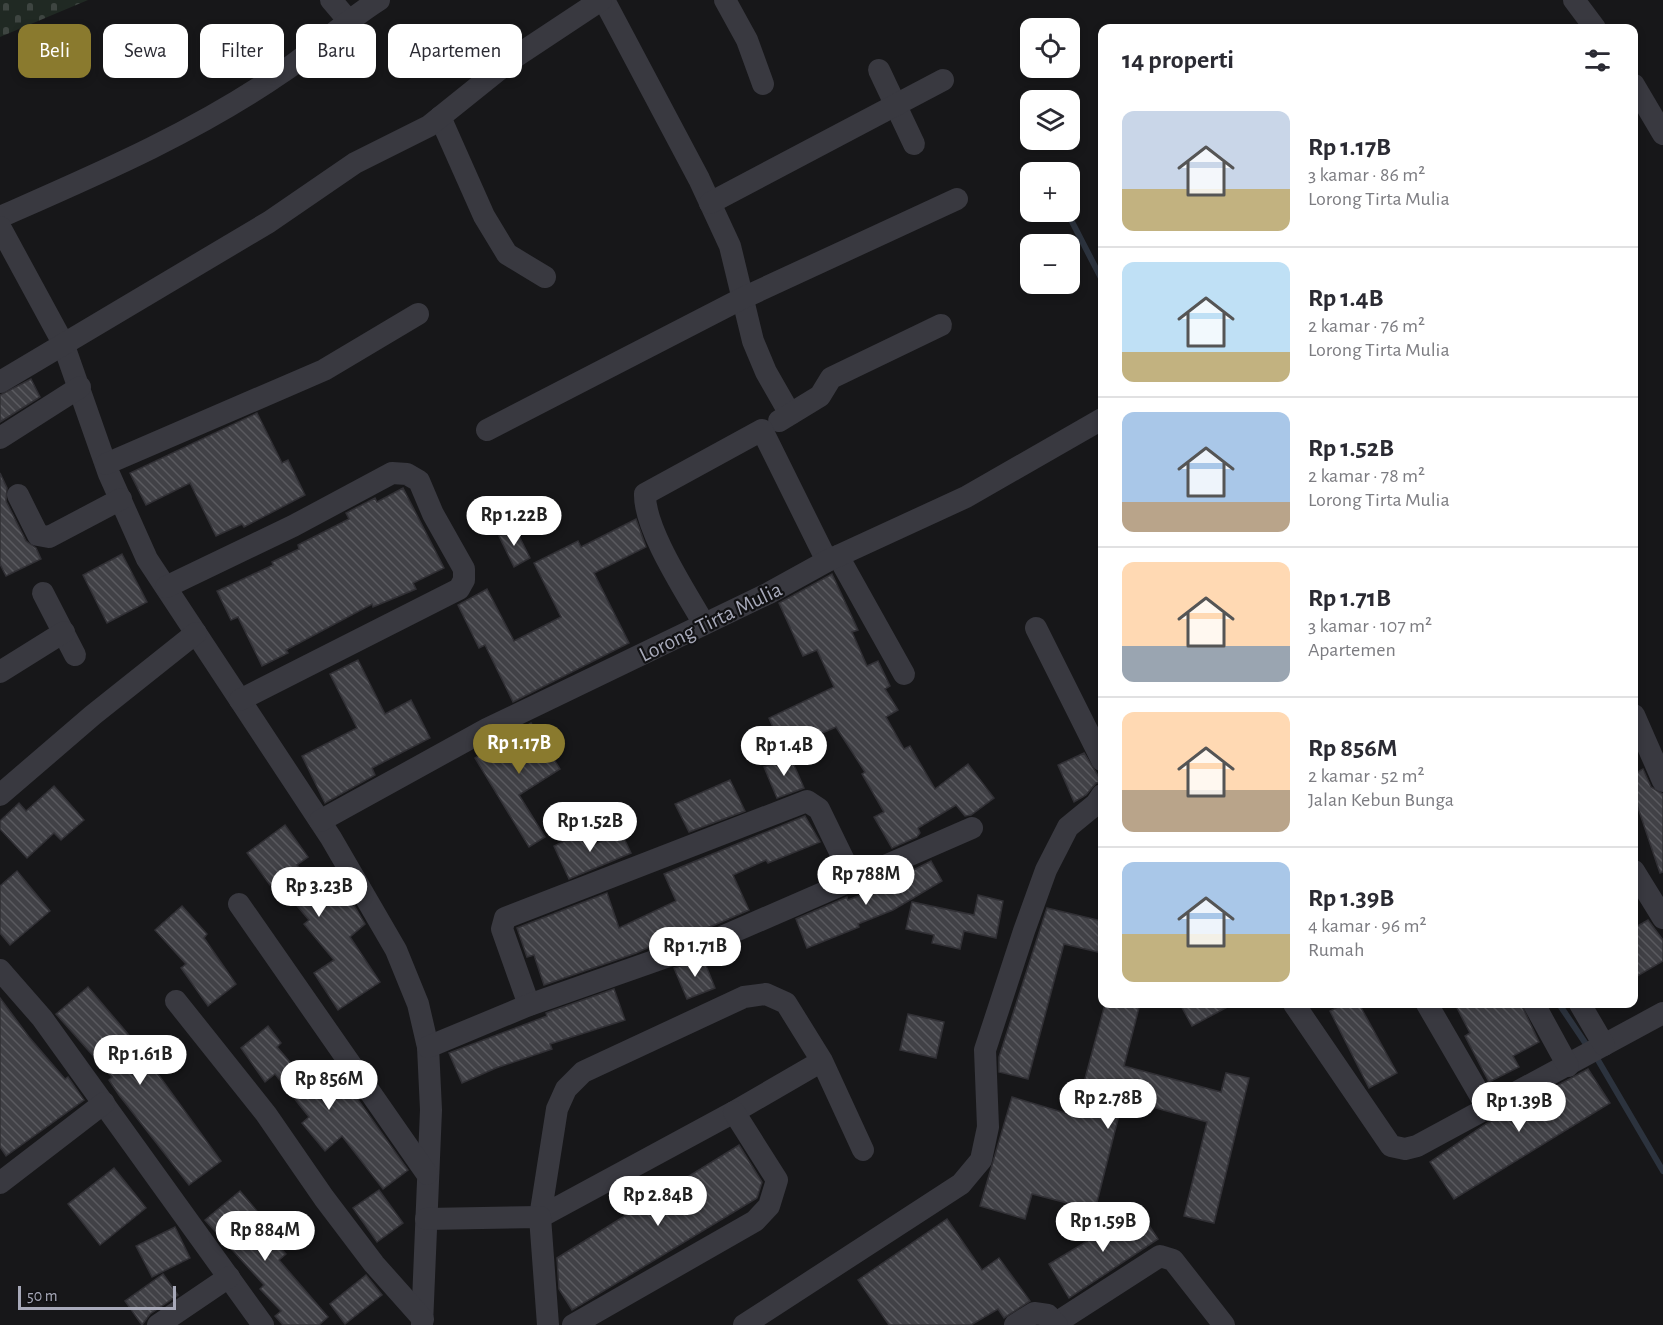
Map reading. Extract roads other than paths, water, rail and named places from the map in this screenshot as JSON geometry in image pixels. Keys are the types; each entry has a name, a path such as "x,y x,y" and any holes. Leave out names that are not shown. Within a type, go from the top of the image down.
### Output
{"street":[{"path":"331,0 348,20"},
{"path":"0,217 163,143 284,70 348,20 379,0"},
{"path":"0,382 269,222 355,163 429,126 515,57 603,0 710,203 730,246 753,341 766,372 790,414"},
{"path":"725,0 747,40 763,84"},
{"path":"1574,0 1593,24"},
{"path":"879,70 914,144"},
{"path":"710,203 943,80"},
{"path":"1638,91 1663,134"},
{"path":"440,117 484,216 507,254 545,277"},
{"path":"487,430 743,298 957,199"},
{"path":"0,227 63,343 133,532 166,587 320,822 396,950 418,1004 428,1047 431,1110 423,1322"},
{"path":"106,464 324,370 418,314"},
{"path":"704,624 649,518 645,494 820,396 831,378 941,326"},
{"path":"0,438 80,387"},
{"name":"Lorong Tirta Mulia","path":"320,822 487,729 770,593 833,558 966,497 1098,422"},
{"path":"762,430 833,558 904,675"},
{"path":"166,587 293,526 392,473 407,474 418,481 433,514 464,569 464,580 459,589 240,700"},
{"path":"18,495 38,535 43,537 49,537 121,499"},
{"path":"43,593 75,656"},
{"path":"1036,628 1098,752"},
{"path":"0,672 64,632"},
{"path":"0,795 93,715 196,633"},
{"path":"1638,721 1656,749 1663,781"},
{"path":"529,1005 502,929 505,918 807,801 819,809 854,880"},
{"path":"744,1325 961,1184 981,1160 988,1127 985,1050 1046,870 1068,827 1098,801"},
{"path":"428,1047 529,1005 717,939 972,828"},
{"path":"1638,877 1663,918"},
{"path":"239,904 427,1174"},
{"path":"0,970 42,1018 263,1325"},
{"path":"548,1325 540,1217 557,1108 566,1089 583,1072 744,997 766,994 786,1003 822,1061 863,1150"},
{"path":"176,1000 266,1114 324,1198 374,1264 423,1322"},
{"path":"1297,1008 1391,1146 1405,1149 1416,1146 1572,1064 1663,1013"},
{"path":"1429,1008 1488,1108"},
{"path":"1537,1008 1572,1064"},
{"path":"1582,1008 1602,1046"},
{"path":"426,1219 540,1217 734,1112 822,1061"},
{"path":"0,1183 104,1103"},
{"path":"573,1325 755,1221 769,1206 777,1180 734,1112"},
{"path":"1015,1325 1034,1313 1048,1315 1057,1324 1160,1256 1173,1260 1224,1325"},
{"path":"158,1325 229,1277"}],"waterway":[{"path":"1072,222 1098,272"},
{"path":"1562,1008 1588,1047"},
{"path":"1595,1055 1663,1171"}]}
